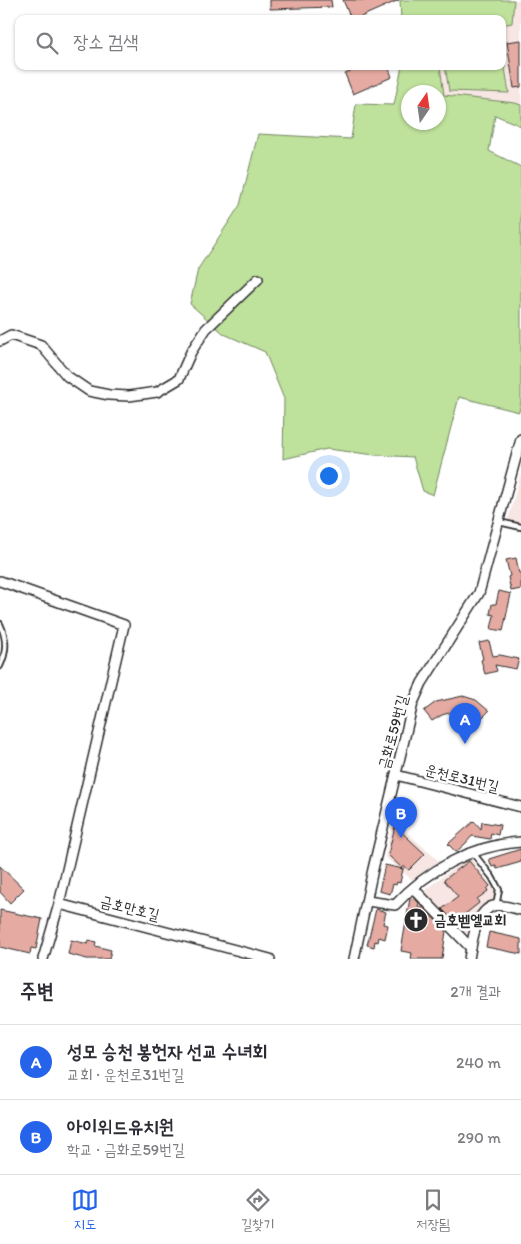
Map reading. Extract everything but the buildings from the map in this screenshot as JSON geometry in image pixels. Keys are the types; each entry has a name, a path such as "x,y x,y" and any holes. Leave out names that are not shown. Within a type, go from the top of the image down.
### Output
{"street":[{"path":"0,341 11,335 41,344 67,376 89,391 129,396 157,392 179,379 191,352 206,329 258,279"},
{"name":"금화로59번길","path":"354,959 413,703 422,683 479,593 521,439"},
{"path":"0,581 124,624 58,904 43,959"},
{"name":"운천로31번길","path":"396,775 521,807"},
{"path":"366,901 395,905 436,870 455,860 497,845 521,842"},
{"path":"413,888 471,948"},
{"name":"금호만호길","path":"58,904 248,956 270,959"},
{"path":"469,959 477,922 488,909 496,906 521,910"}],"lane":[{"path":"499,522 521,527"},
{"path":"0,624 6,647 0,666"},
{"path":"473,853 492,877 498,890 496,906"}],"shaded area":[{"path":"514,0 521,0 521,105 446,95 446,85 443,85 441,70 506,70 506,24 512,23"},
{"path":"521,472 521,523 508,520"},
{"path":"393,820 439,861 412,880 385,857"},
{"path":"466,859 471,859 492,886 495,894 491,901 469,923 467,934 464,934 425,893 426,889"}],"green space":[{"path":"400,0 514,0 512,23 506,24 506,15 401,15"},
{"path":"401,70 441,70 443,85 401,85 401,130 446,130 446,95 521,105 521,126 495,115 489,151 521,167 521,402 519,412 459,397 433,495 423,491 413,457 375,455 327,449 283,459 284,399 265,352 224,334 190,304 198,269 240,205 258,134 351,139 356,104 394,105"},
{"path":"446,70 505,70 509,93 449,91"}],"place":[{"name":"성모 승천 봉헌자 선교 수녀회","path":"465,744"},
{"name":"아이위드유치원","path":"401,838"},
{"name":"금호벧엘교회","path":"416,920"}]}
